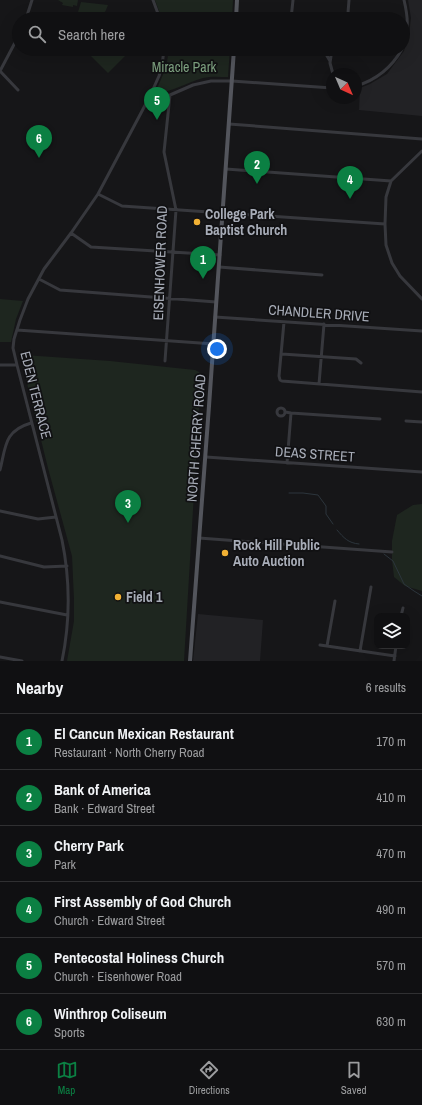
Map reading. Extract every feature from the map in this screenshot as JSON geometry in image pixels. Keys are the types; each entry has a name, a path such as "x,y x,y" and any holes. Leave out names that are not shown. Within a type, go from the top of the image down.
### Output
{"main road":[{"path":"236,12 237,0"},
{"name":"NORTH CHERRY ROAD","path":"190,661 206,457 234,56"}],"street":[{"path":"28,12 32,0"},
{"path":"153,0 157,12"},
{"path":"292,12 293,0"},
{"path":"348,12 350,0"},
{"path":"404,0 407,12"},
{"path":"12,49 0,72 18,90"},
{"name":"EDEN TERRACE","path":"62,661 67,615 67,566 62,540 13,348 14,338 28,299 44,268 72,233 98,194 150,96 159,76 163,56"},
{"path":"327,56 332,68"},
{"path":"330,61 331,56"},
{"path":"362,83 385,70 398,56"},
{"path":"150,96 170,95 193,85 212,81 232,80 326,88"},
{"name":"EISENHOWER ROAD","path":"166,361 176,210 164,152 170,95"},
{"path":"229,124 422,139"},
{"path":"422,151 391,181 386,197 386,245 392,263 400,276 422,299"},
{"path":"226,169 391,181"},
{"path":"98,194 122,206 386,224"},
{"path":"72,233 91,247 220,255"},
{"path":"219,267 322,275"},
{"path":"39,279 60,290 216,302"},
{"name":"CHANDLER DRIVE","path":"216,317 422,331"},
{"path":"284,322 279,376 280,380 284,382 422,392"},
{"path":"319,384 324,324"},
{"path":"17,330 214,344"},
{"path":"282,354 356,359 361,363"},
{"path":"0,365 17,365"},
{"path":"285,412 380,419"},
{"path":"287,463 291,413"},
{"path":"406,421 422,422"},
{"path":"0,470 8,440 14,431 31,423"},
{"name":"DEAS STREET","path":"206,457 422,472"},
{"path":"0,511 38,519 56,517"},
{"path":"199,538 392,552"},
{"path":"0,556 44,567 67,566"},
{"path":"360,651 371,587"},
{"path":"327,646 335,601"},
{"path":"0,602 67,615"},
{"path":"402,613 403,608"},
{"path":"320,645 395,656"},
{"path":"394,661 396,649"},
{"path":"0,656 22,661"}],"shaded area":[{"path":"408,0 422,0 422,116 359,110 359,104 362,104 362,87 387,74 400,56 410,56 411,18"},
{"path":"198,614 263,620 260,661 193,661"}],"green space":[{"path":"58,0 78,0 77,6 73,5 73,7 62,5 63,3"},
{"name":"Miracle Park","path":"155,0 233,0 232,12 159,12"},
{"path":"81,2 108,5 105,12 78,12"},
{"path":"91,56 125,56 108,73"},
{"name":"Miracle Park","path":"168,56 230,56 228,77 203,78 173,89 155,93"},
{"path":"0,299 23,301 16,319 11,342 0,342"},
{"path":"24,355 110,361 195,370 201,375 184,661 67,661 74,621 72,556 21,359"},
{"path":"422,504 422,591 405,586 394,577 392,541 397,515 413,505"}],"waterway":[{"path":"289,493 318,495 326,506 326,514 333,524"},
{"path":"337,530 346,540 359,544"},
{"path":"384,554 393,561 404,584 422,596"}],"place":[{"name":"Pentecostal Holiness Church","path":"157,120"},
{"name":"Winthrop Coliseum","path":"39,158"},
{"name":"Bank of America","path":"257,184"},
{"name":"First Assembly of God Church","path":"350,199"},
{"name":"College Park Baptist Church","path":"197,222"},
{"name":"El Cancun Mexican Restaurant","path":"203,279"},
{"name":"Cherry Park","path":"128,523"},
{"name":"Rock Hill Public Auto Auction","path":"225,553"},
{"name":"Field 1","path":"118,597"}]}
